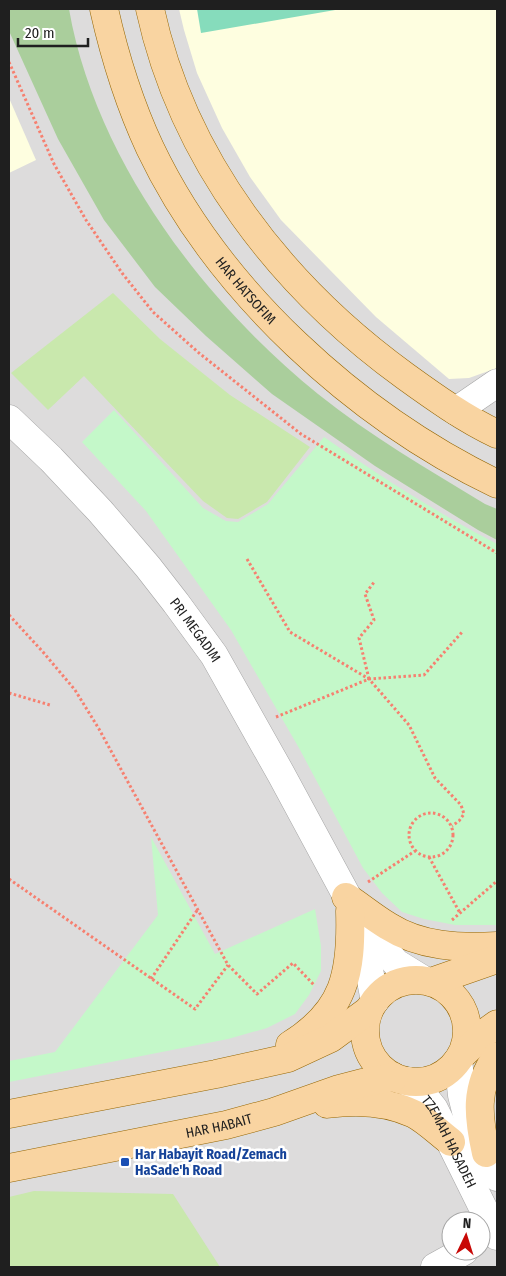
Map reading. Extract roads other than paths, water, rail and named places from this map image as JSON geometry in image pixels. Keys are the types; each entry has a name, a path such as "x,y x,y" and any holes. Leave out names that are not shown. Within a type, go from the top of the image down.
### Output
{"main road":[{"name":"HAR HATSOFIM","path":"104,9 114,55 150,149 200,233 243,288 282,330 360,399 426,445 497,484"},
{"path":"150,9 158,43 171,82 191,130 215,174 241,214 314,299 351,334 406,378 456,411 497,434"},
{"path":"344,895 389,927 426,942 453,947 497,946"},
{"path":"240,1069 291,1044 321,1021 333,1006 346,974 350,936 344,895"},
{"path":"426,981 497,959"},
{"path":"9,1114 288,1058 331,1038 372,1005 379,995 393,984 404,981 426,981 439,984 453,995 464,1010 468,1027 467,1039 460,1058"},
{"path":"372,1005 365,1027 366,1045 376,1064 390,1075 401,1079 425,1082 435,1079 450,1070 486,1032 497,1024"},
{"path":"492,1165 479,1113 484,1076 497,1056"},
{"name":"HAR HABAIT","path":"9,1168 226,1125 274,1112 339,1089 362,1083 401,1079"},
{"path":"274,1112 339,1102 380,1104 399,1108 415,1115 451,1142"}],"street":[{"path":"456,411 497,384"},
{"name":"PRI MEGADIM","path":"9,418 51,460 148,567 214,655 344,895 362,924 372,938 396,963 426,981"},
{"name":"PRI MEGADIM","path":"344,895 369,970 372,1005"},
{"name":"TZEMAH HASADEH","path":"460,1058 462,1095 467,1115 492,1165"},
{"name":"TZEMAH HASADEH","path":"401,1079 423,1095 434,1109 451,1142 480,1211"}],"place":[{"name":"Har Habayit Road/Zemach HaSade'h Road","path":"125,1162"}]}
